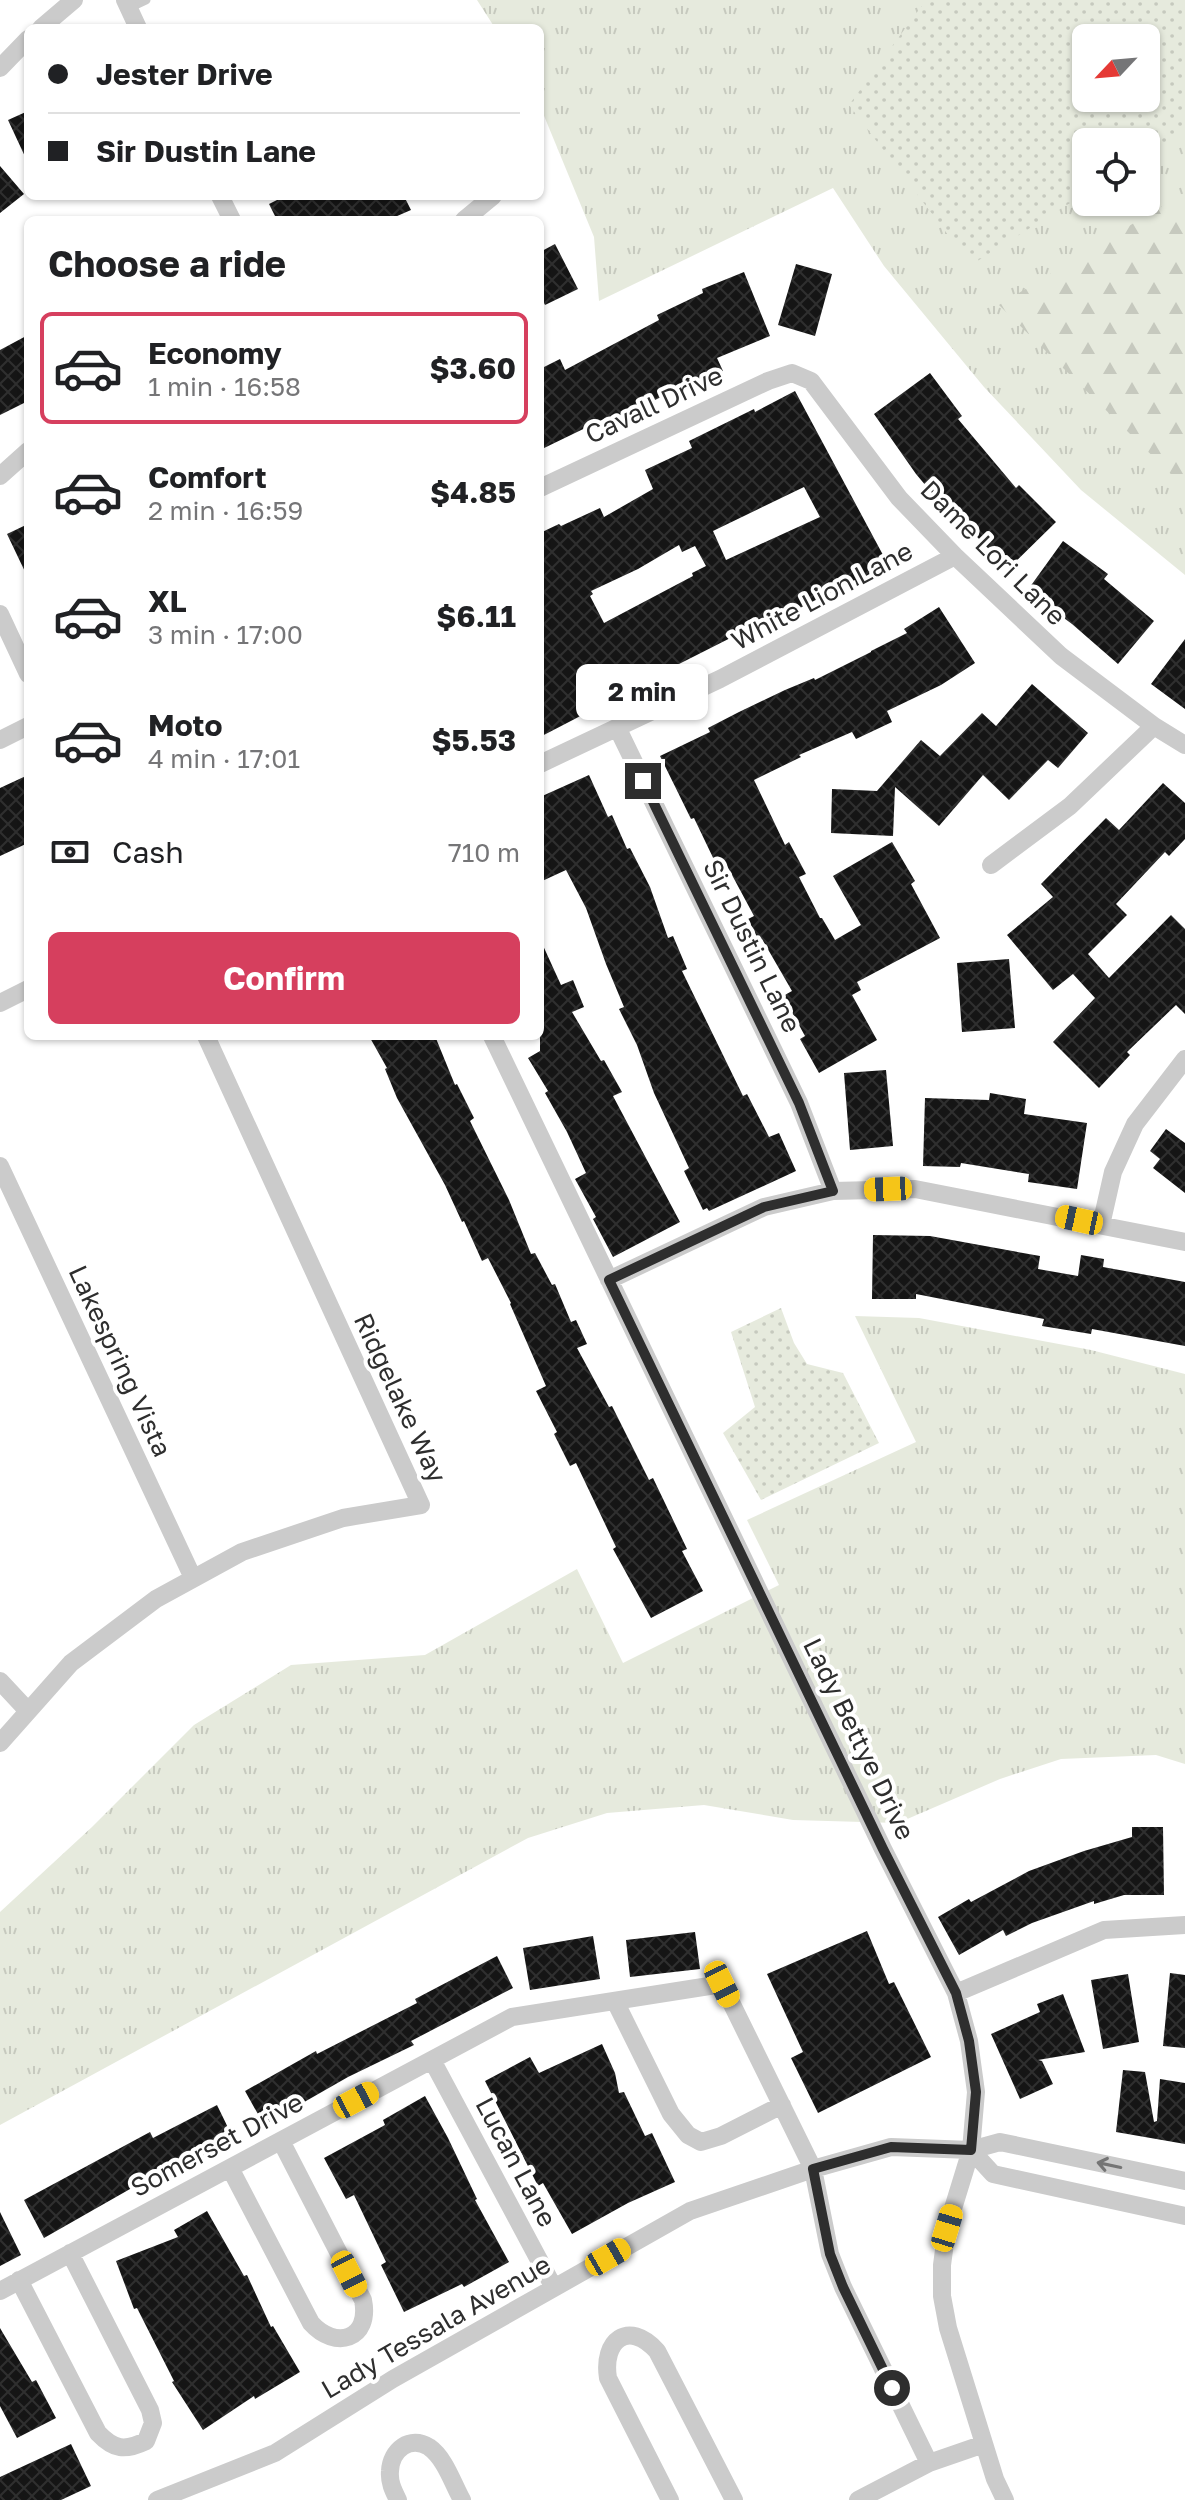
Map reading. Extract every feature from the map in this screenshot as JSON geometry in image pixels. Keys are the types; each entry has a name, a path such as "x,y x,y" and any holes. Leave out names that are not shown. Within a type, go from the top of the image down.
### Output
{"street":[{"path":"46,24 74,0"},
{"path":"133,3 137,24"},
{"path":"0,68 24,43"},
{"path":"469,216 488,200"},
{"name":"Cavall Drive","path":"544,486 768,381 792,373"},
{"name":"Dame Lori Lane","path":"792,373 811,381 899,498 955,556 1061,656 1154,726 1185,745"},
{"path":"0,476 24,455"},
{"name":"White Lion Lane","path":"544,762 720,679 955,556"},
{"path":"0,614 24,665"},
{"path":"991,865 1070,806 1154,726"},
{"name":"Sir Dustin Lane","path":"617,727 799,1103 833,1191"},
{"path":"0,740 24,728"},
{"path":"0,1003 24,991"},
{"name":"Ridgelake Way","path":"0,1743 71,1663 156,1599 193,1578 242,1552 343,1518 421,1505 208,1040"},
{"name":"Lady Bettye Drive","path":"494,1040 883,1849 956,1993 969,2041 976,2092 971,2150 947,2228 942,2296 948,2328 995,2479 1005,2500"},
{"path":"1101,1225 1113,1172 1135,1124 1185,1059"},
{"name":"Lakespring Vista","path":"0,1166 193,1578"},
{"path":"609,1280 764,1207 833,1191 915,1189 1185,1242"},
{"path":"0,1681 28,1711"},
{"path":"956,1993 1104,1930 1185,1925"},
{"name":"Somerset Drive","path":"0,2291 512,2017 722,1984 813,2169 830,2254 843,2287 929,2463"},
{"path":"615,2001 671,2114 688,2135 701,2142 721,2136 782,2105"},
{"name":"Lucan Lane","path":"432,2060 554,2288"},
{"path":"230,2168 311,2323 321,2334 330,2338 346,2337 359,2331 366,2313 363,2300 281,2141"},
{"name":"Lady Tessala Avenue","path":"157,2500 275,2453 393,2379 690,2211 813,2169 891,2147 971,2150 1000,2142 1185,2181"},
{"path":"971,2150 993,2174 1185,2216"},
{"path":"19,2280 98,2433 117,2447 134,2447 146,2441 153,2423 150,2410 70,2253"},
{"path":"670,2500 608,2378 608,2355 621,2337 629,2334 648,2341 657,2351 734,2500"},
{"path":"398,2500 391,2486 391,2462 404,2445 413,2443 431,2449 440,2459 462,2500"},
{"path":"858,2500 929,2463 984,2444"}],"green space":[{"path":"477,0 1185,0 1185,575 1081,490 984,387 884,266 833,188 599,301 594,237 544,116 544,24 492,24"},
{"path":"926,0 1185,0 1185,130 1160,146 1160,128 1072,128 1072,202 971,265 849,105"},
{"path":"1185,192 1185,488 999,305 1145,216 1160,216 1160,207"},
{"path":"781,1308 794,1343 807,1364 843,1373 879,1443 761,1500 723,1433 755,1407 731,1332"},
{"path":"855,1316 919,1318 1091,1350 1185,1374 1185,1764 1156,1755 1061,1759 1000,1779 898,1823 793,1820 704,1805 607,1813 528,1838 0,2125 0,1912 92,1827 194,1725 291,1665 425,1655 577,1569 623,1663 779,1585 747,1520 916,1442"}],"building":[{"path":"24,113 24,154 8,120"},
{"path":"0,166 24,194 0,213"},
{"path":"277,200 406,200 411,210 397,216 275,216 269,204"},
{"path":"555,244 578,289 545,305 544,303 544,250"},
{"path":"796,264 832,274 815,336 778,325"},
{"path":"744,272 770,336 717,358 723,371 691,387 689,383 544,448 544,367 560,359 565,370 659,320 657,315 703,293 702,289"},
{"path":"24,337 24,403 0,415 0,350"},
{"path":"930,373 962,416 958,419 1016,488 1019,485 1056,522 1008,569 956,515 953,518 916,474 874,414"},
{"path":"795,391 890,568 857,586 855,580 796,610 799,618 771,630 766,620 679,664 684,673 651,691 646,682 544,735 544,531 600,508 604,517 653,489 645,470 692,448 689,441 754,409 755,412","holes":["804,487 820,517 726,560 713,531","679,545 682,552 695,546 706,566 604,623 590,596 593,594 591,591"]},
{"path":"24,526 24,570 7,534"},
{"path":"1063,541 1108,574 1104,579 1154,621 1118,664 1072,624 1027,591"},
{"path":"939,607 975,663 941,685 887,711 892,722 856,739 852,732 799,755 801,757 754,780 785,845 789,842 806,874 799,877 835,940 861,925 833,876 892,842 915,881 911,884 940,938 857,982 861,990 852,995 877,1040 819,1073 800,1039 805,1036 783,996 792,991 762,939 759,941 748,919 754,916 725,862 717,866 660,756 710,732 708,728 739,712 785,690 815,680 907,633 904,629"},
{"path":"1185,639 1185,709 1151,684"},
{"path":"1032,684 1088,733 1058,768 1048,760 1009,800 983,775 939,826 895,787 893,836 831,833 832,789 877,791 921,740 940,756 982,713 996,726"},
{"path":"589,775 608,817 612,815 627,849 630,848 650,887 668,938 673,936 687,969 682,971 743,1096 747,1094 769,1137 779,1133 796,1171 709,1211 707,1208 703,1210 684,1171 689,1168 619,1009 624,1007 586,908 566,870 544,880 544,795"},
{"path":"24,777 24,845 0,856 0,788"},
{"path":"1163,783 1185,803 1185,839 1169,856 1165,852 1116,904 1127,915 1088,954 1109,978 1171,915 1185,929 1185,1014 1176,1005 1127,1052 1130,1055 1099,1088 1053,1042 1095,998 1073,974 1053,990 1007,935 1053,897 1041,884 1106,818 1119,830"},
{"path":"544,948 561,985 573,980 584,1007 572,1012 622,1092 613,1096 680,1222 613,1257 575,1179 586,1173 545,1093 548,1091 528,1058 540,1051 540,1040 544,1040"},
{"path":"1009,959 1015,1028 962,1032 957,963"},
{"path":"371,1040 437,1040 455,1085 474,1118 470,1121 509,1200 531,1254 535,1253 552,1285 555,1284 571,1322 576,1320 587,1344 577,1348 609,1407 612,1406 649,1480 653,1478 687,1549 682,1551 703,1591 651,1618 613,1549 616,1547 576,1463 570,1466 554,1434 557,1432 536,1391 546,1386 511,1303 488,1258 482,1261 464,1221 397,1098 387,1068"},
{"path":"886,1070 893,1146 850,1150 844,1073"},
{"path":"990,1093 1026,1099 1024,1114 1087,1123 1077,1189 1028,1182 1029,1174 961,1163 960,1167 923,1166 925,1098 989,1100"},
{"path":"1166,1129 1185,1143 1185,1193 1153,1168 1160,1159 1150,1151"},
{"path":"873,1235 930,1236 1040,1256 1038,1269 1078,1276 1081,1255 1104,1259 1103,1267 1185,1282 1185,1346 1092,1329 1091,1334 1042,1326 1044,1319 916,1294 916,1299 872,1299"},
{"path":"1132,1827 1163,1827 1164,1895 1124,1895 1094,1904 1094,1901 1032,1923 1006,1936 1003,1930 959,1955 938,1917 1029,1871 1132,1837"},
{"path":"867,1931 889,1984 894,1982 931,2057 818,2113 791,2058 803,2052 767,1974"},
{"path":"695,1932 700,1969 630,1977 626,1940"},
{"path":"593,1936 600,1979 530,1990 523,1948"},
{"path":"497,1956 513,1988 411,2041 414,2045 348,2077 264,2125 245,2091 316,2051 317,2054 417,2003 415,1999"},
{"path":"1170,1973 1185,1975 1185,2048 1163,2046"},
{"path":"1128,1974 1139,2042 1103,2049 1091,1980"},
{"path":"1063,1994 1085,2052 1038,2060 1042,2061 1053,2084 1020,2099 991,2034 1040,2012 1037,2004"},
{"path":"602,2044 615,2073 619,2093 624,2092 645,2136 652,2133 675,2182 628,2203 572,2234 543,2183 538,2186 485,2081 530,2057 539,2073"},
{"path":"1123,2070 1145,2072 1154,2122 1157,2121 1160,2079 1185,2083 1185,2144 1116,2132"},
{"path":"425,2096 509,2262 464,2287 462,2284 404,2312 381,2265 386,2262 354,2195 346,2199 324,2158 385,2125 383,2120"},
{"path":"217,2105 235,2142 186,2168 181,2160 44,2238 24,2200 150,2132 153,2138"},
{"path":"207,2211 244,2276 247,2275 271,2327 300,2372 255,2399 254,2396 203,2430 172,2382 137,2308 134,2309 116,2261 178,2237 174,2230"},
{"path":"0,2212 21,2255 0,2266"},
{"path":"0,2328 32,2382 36,2380 56,2418 17,2438 0,2406"},
{"path":"71,2444 91,2486 61,2500 0,2500 0,2477"}],"route":[{"path":"643,781 799,1103 833,1191 764,1207 609,1280 883,1849 956,1993 969,2041 976,2092 971,2150 891,2147 813,2169 830,2254 892,2388"}]}
